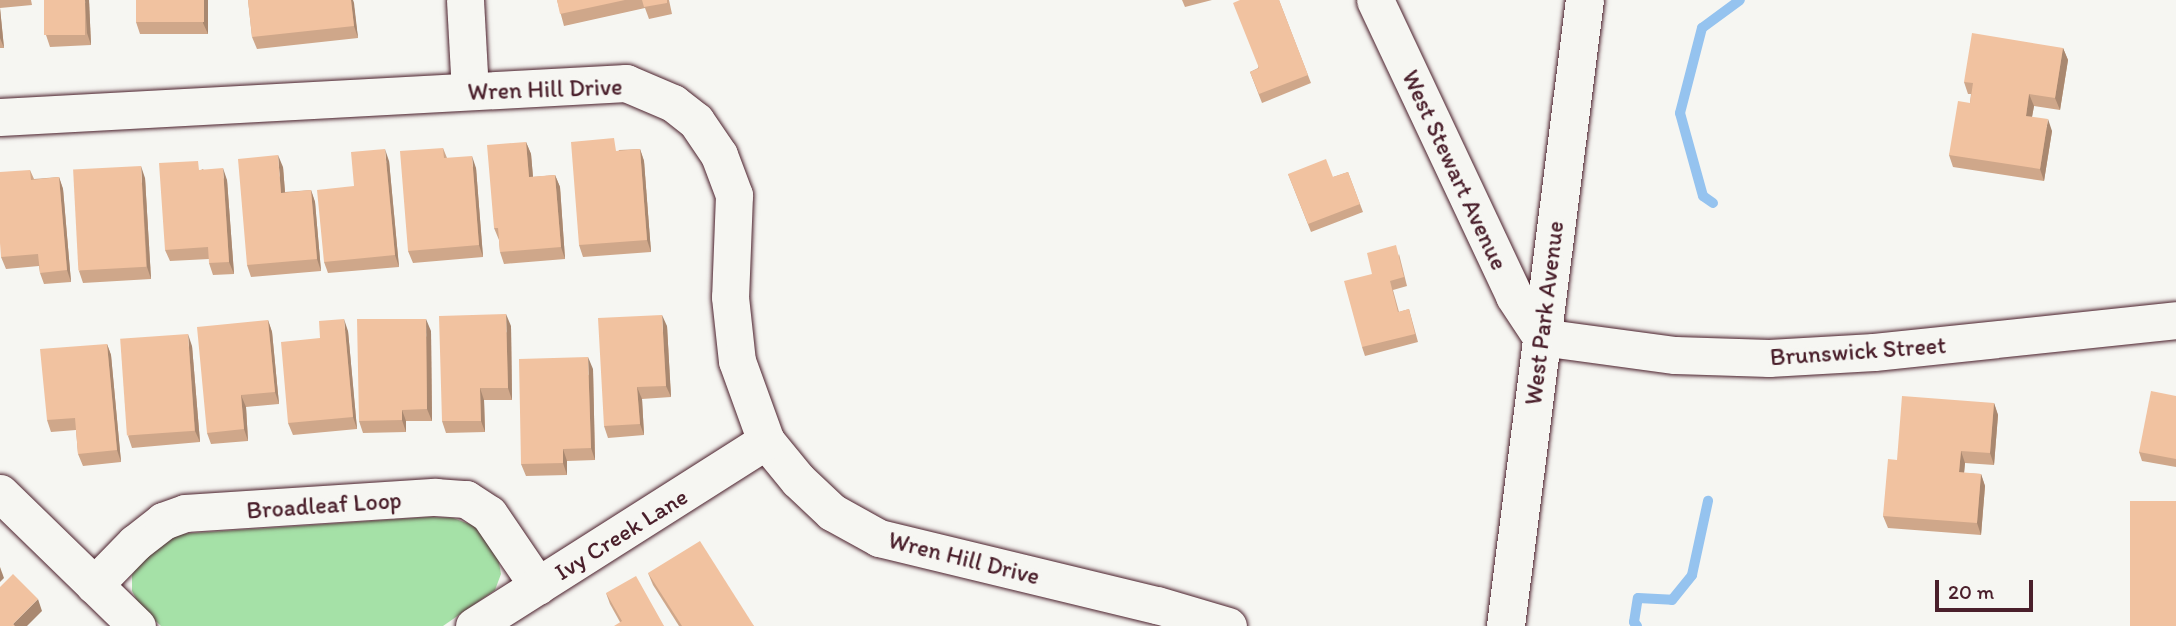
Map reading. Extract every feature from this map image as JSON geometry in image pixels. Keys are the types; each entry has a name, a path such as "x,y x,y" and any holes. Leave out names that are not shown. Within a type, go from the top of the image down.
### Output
{"main road":[{"name":"West Park Avenue","path":"1506,626 1585,0"}],"street":[{"path":"465,0 470,91"},
{"name":"West Stewart Avenue","path":"1375,0 1514,296 1541,337"},
{"name":"Wren Hill Drive","path":"0,117 626,83 673,103 696,121 719,155 734,195 730,297 737,361 766,441 798,480 832,513 879,538 1157,605 1228,626"},
{"name":"Brunswick Street","path":"1541,337 1675,355 1769,358 1874,352 2176,320"},
{"name":"Ivy Creek Lane","path":"474,626 766,441"},
{"path":"0,493 136,626"},
{"name":"Broadleaf Loop","path":"94,585 135,543 163,521 185,513 435,497 466,499 489,514 538,586"}],"green space":[{"path":"430,517 453,518 475,526 498,557 501,574 495,590 443,626 161,626 140,606 132,591 132,575 140,561 179,534"}],"building":[{"path":"44,0 85,0 85,35 44,35"},
{"path":"136,0 204,0 204,22 136,22"},
{"path":"248,0 351,0 354,26 252,37"},
{"path":"557,0 625,0 560,14"},
{"path":"642,0 667,0 667,3 644,7"},
{"path":"1240,0 1279,0 1308,75 1259,94 1250,72 1259,68 1233,3"},
{"path":"1972,33 2063,48 2055,98 2029,94 2026,116 2048,119 2040,169 1949,155 1958,101 1970,103 1973,83 1964,82"},
{"path":"614,138 616,151 640,149 647,240 579,245 571,142"},
{"path":"526,142 529,177 555,175 561,247 500,252 498,228 494,228 487,145"},
{"path":"443,148 444,158 472,156 479,245 408,251 400,151"},
{"path":"385,149 395,255 324,262 317,190 354,186 351,152"},
{"path":"278,155 281,193 311,190 317,259 247,265 238,159"},
{"path":"1326,159 1333,177 1348,172 1360,204 1308,224 1288,174"},
{"path":"198,161 199,170 223,168 229,262 209,263 208,247 165,250 159,163"},
{"path":"141,166 146,267 78,270 73,170"},
{"path":"30,170 31,180 59,177 67,270 40,273 38,254 1,257 0,172"},
{"path":"1396,245 1404,277 1390,281 1398,312 1409,309 1415,334 1362,347 1344,281 1372,274 1367,253"},
{"path":"506,314 508,388 480,388 481,421 442,421 439,316"},
{"path":"662,315 666,386 637,387 640,424 604,426 598,318"},
{"path":"344,319 353,417 288,423 281,342 320,338 319,321"},
{"path":"357,319 426,319 427,409 402,410 402,420 359,421"},
{"path":"268,320 275,392 241,395 244,429 207,433 197,327"},
{"path":"188,334 195,431 127,436 120,339"},
{"path":"107,344 117,450 78,454 75,418 47,420 40,349"},
{"path":"588,357 591,448 563,449 563,463 521,464 519,359"},
{"path":"2151,391 2176,396 2176,459 2139,452"},
{"path":"1902,396 1994,403 1990,453 1961,451 1959,472 1981,474 1977,523 1883,516 1888,459 1897,460"},
{"path":"2130,501 2176,501 2176,626 2130,626"},
{"path":"700,541 754,626 682,626 648,573"},
{"path":"13,574 38,599 13,624 15,626 0,626 0,587"},
{"path":"636,576 664,626 614,626 622,621 606,593"}],"waterway":[{"path":"1713,203 1703,196 1680,113 1702,28 1740,0"},
{"path":"1637,626 1634,622 1638,598 1672,600 1692,575 1708,501"}]}
